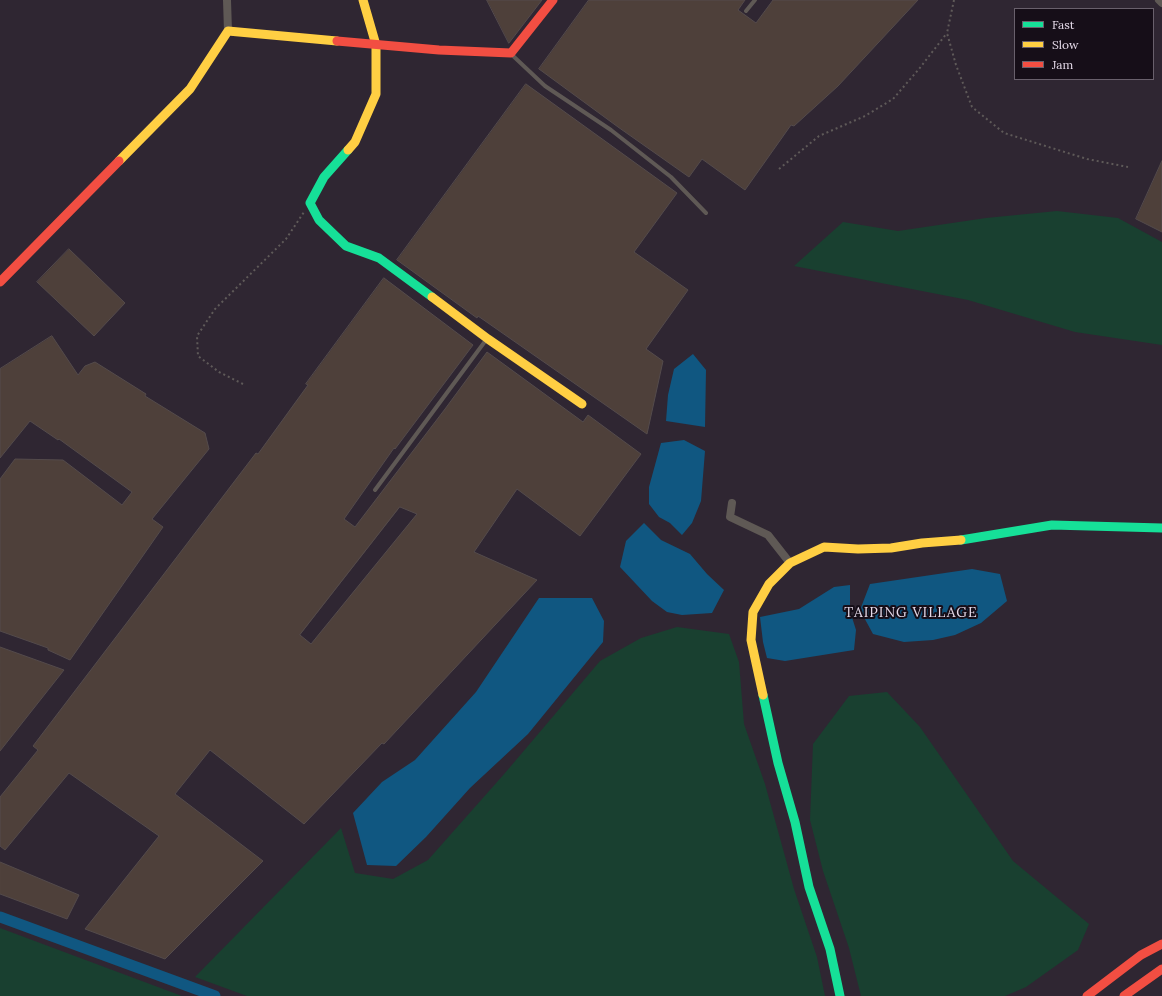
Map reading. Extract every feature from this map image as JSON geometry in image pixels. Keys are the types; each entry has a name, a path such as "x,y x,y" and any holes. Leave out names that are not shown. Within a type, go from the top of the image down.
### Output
{"street":[{"path":"0,282 190,89 228,31 227,0"},
{"path":"363,0 376,44 376,94 355,142 324,177 310,203 319,220 346,246 378,258 488,339 582,404"},
{"path":"228,31 440,50 511,53 553,0"},
{"path":"1159,0 1162,3"},
{"path":"732,503 730,517 768,535 790,563"},
{"path":"840,996 830,949 809,887 795,822 778,763 751,640 753,612 769,584 790,563 824,548 891,548 922,543 964,540 1052,525 1162,528"},
{"path":"1087,996 1141,955 1162,944"},
{"path":"1124,996 1162,969"}],"lane":[{"path":"746,11 755,0"},
{"path":"511,53 545,86 611,130 671,177 706,213"},
{"path":"375,490 488,339"}],"path":[{"path":"779,169 819,136 865,116 893,99 919,69 947,32 954,0"},
{"path":"947,32 956,65 972,107 1004,133 1087,159 1128,167"},
{"path":"243,384 219,372 198,356 197,336 215,309 286,239 310,203"}],"green space":[{"path":"1057,211 1118,218 1162,242 1162,345 1075,332 968,300 794,266 843,222 898,231 986,218"},
{"path":"677,627 729,634 739,662 744,724 765,784 794,889 817,957 825,996 247,996 195,977 341,828 355,873 393,879 428,860 505,773 600,661 641,638"},
{"path":"887,692 920,727 1013,861 1089,924 1078,950 1026,987 1005,996 861,996 849,948 823,871 810,820 813,744 849,696"},
{"path":"0,928 182,996 0,996"}],"water":[{"path":"693,354 706,370 705,427 666,421 668,395 674,369"},
{"path":"684,440 705,451 701,501 692,523 682,535 670,523 659,517 649,504 649,487 661,443"},
{"path":"644,523 661,540 690,554 707,574 724,590 712,613 682,615 667,612 652,601 620,567 626,541"},
{"path":"972,569 1000,574 1007,601 981,623 955,635 933,640 904,642 873,634 860,610 870,584"},
{"path":"850,585 850,611 856,630 854,650 785,661 767,658 763,642 760,617 799,609 834,587"},
{"path":"539,598 592,598 604,621 603,642 528,734 470,788 426,837 396,866 367,865 353,813 382,782 415,760 476,692"}],"building":[{"path":"487,0 542,0 509,43"},
{"path":"589,0 745,0 738,10 756,23 773,0 918,0 838,86 794,126 791,125 745,190 702,159 689,177 539,69"},
{"path":"526,84 677,193 634,252 688,290 646,349 663,361 647,434 478,316 477,318 397,260"},
{"path":"1162,161 1162,232 1136,219"},
{"path":"69,249 125,303 94,336 37,282"},
{"path":"384,278 473,345 395,449 394,448 344,519 355,527 487,352 583,422 588,415 641,454 580,536 517,489 474,552 537,580 384,744 382,743 304,824 210,750 175,794 263,861 165,959 85,929 159,836 69,773 5,850 0,846 0,797 38,750 33,746 256,453 258,454 308,385 306,384","holes":["400,507 417,514 311,644 300,635"]},
{"path":"52,336 78,375 85,366 95,362 146,394 145,396 205,433 209,449 152,519 163,527 70,660 48,650 48,648 0,631 0,479 15,459 63,460 122,505 132,492 59,439 58,440 30,421 0,458 0,369"},
{"path":"0,647 64,670 0,751"},
{"path":"0,862 79,895 67,919 0,894"}],"waterway":[{"path":"0,917 215,996"}],"traffic: fast":[{"path":"348,150 324,177 310,203 319,220 346,246 379,258 432,297"},
{"path":"961,540 1052,525 1162,528"},
{"path":"763,695 778,763 795,822 809,887 830,949 840,996"}],"traffic: slow":[{"path":"348,150 355,142 376,94 376,45 363,0"},
{"path":"119,161 190,89 228,31 337,41"},
{"path":"432,297 488,339 582,404"},
{"path":"763,695 751,640 753,612 769,584 790,563 824,547 858,549 891,548 922,543 961,540"}],"traffic: jam":[{"path":"337,41 439,50 511,53 553,0"},
{"path":"0,282 119,161"},
{"path":"1087,996 1141,955 1162,944"},
{"path":"1124,996 1162,969"}],"district":[{"name":"TAIPING VILLAGE","path":"911,613"}]}
